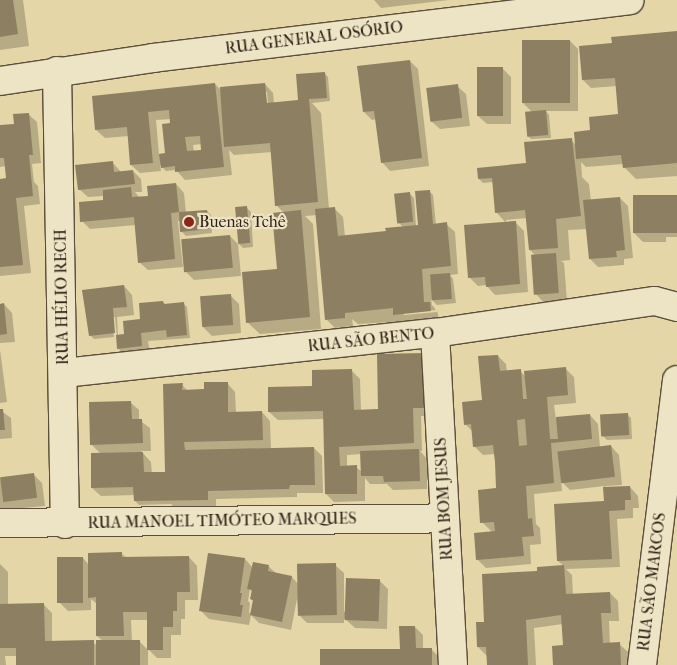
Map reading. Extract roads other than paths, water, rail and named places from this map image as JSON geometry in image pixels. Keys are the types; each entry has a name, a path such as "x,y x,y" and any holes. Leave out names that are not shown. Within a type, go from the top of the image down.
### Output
{"street":[{"name":"RUA GENERAL OSÓRIO","path":"0,81 57,71 601,1 629,0"},
{"name":"RUA HÉLIO RECH","path":"57,71 64,374 65,524"},
{"name":"RUA SÃO BENTO","path":"64,374 435,333 655,301 677,307"},
{"name":"RUA BOM JESUS","path":"435,333 453,665"},
{"name":"RUA SÃO MARCOS","path":"642,665 677,380"},
{"name":"RUA MANOEL TIMÓTEO MARQUES","path":"0,523 65,524 445,518"}],"place":[{"name":"Buenas Tchê","path":"189,222"}]}
